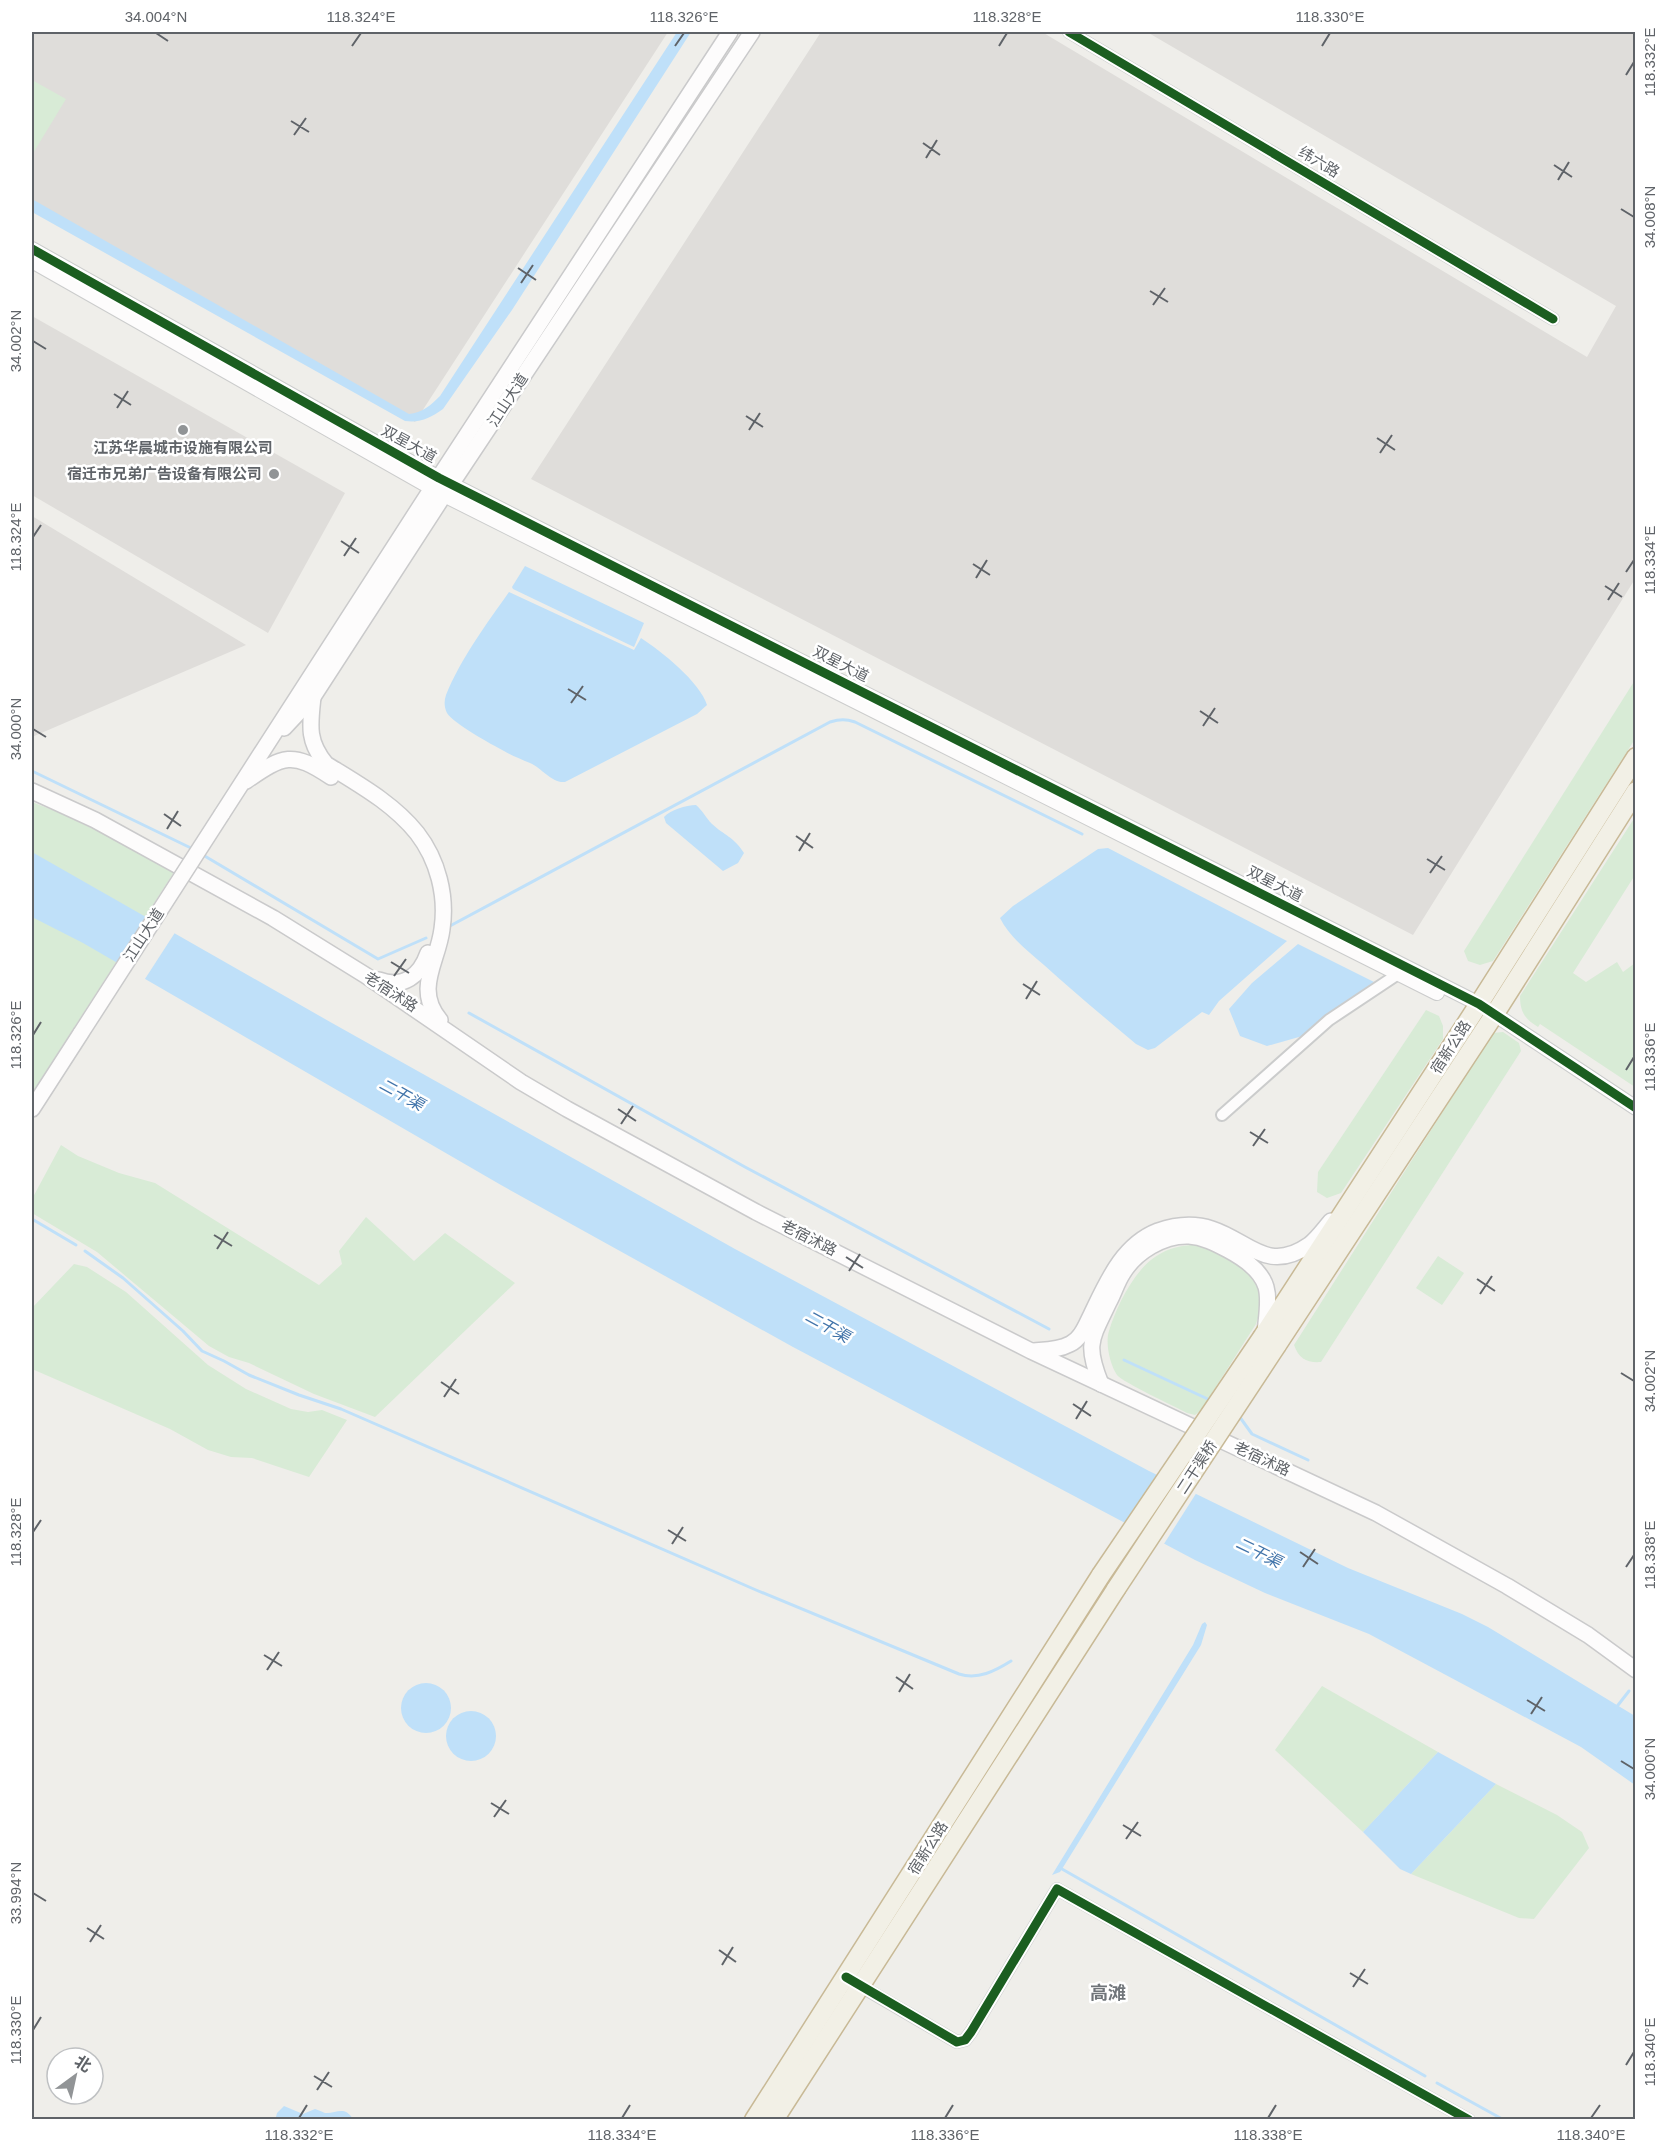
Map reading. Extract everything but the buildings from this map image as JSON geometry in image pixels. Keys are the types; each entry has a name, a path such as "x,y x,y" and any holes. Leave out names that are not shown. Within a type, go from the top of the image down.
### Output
{"highway":[{"name":"宿新公路","path":"1268,1338 1349,1201 1484,1013 1635,756"},
{"name":"宿新公路","path":"1268,1338 1635,790"},
{"name":"二干渠桥","path":"1101,1575 1268,1338"},
{"name":"二干渠桥","path":"1116,1589 1268,1338"},
{"name":"宿新公路","path":"774,2120 853,1982 1101,1575"},
{"name":"宿新公路","path":"754,2120 853,1982 1116,1589"}],"main road":[{"name":"江山大道","path":"255,760 313,697 442,486 730,32"},
{"name":"江山大道","path":"32,1109 255,760 752,32"},
{"path":"313,697 310,726 318,754 326,764 392,806 418,834 434,860 444,910 442,932 428,986 429,1002 433,1012 464,1043"},
{"path":"239,786 280,760 294,759 308,763 390,815 414,844 426,865 437,909 435,930 421,977 421,993 426,1015"},
{"name":"老宿沭路","path":"32,791 95,820 214,884 365,975 521,1082 567,1109 756,1212 1031,1351 1376,1513 1507,1586 1588,1635 1635,1670"},
{"path":"365,975 391,984 414,976 424,965"},
{"path":"1031,1351 1056,1349 1071,1344 1081,1335 1108,1281 1126,1253 1143,1237 1170,1227 1197,1225 1214,1229 1253,1251 1270,1256 1285,1256 1310,1244 1349,1201"},
{"path":"1101,1384 1090,1351 1094,1334 1124,1272 1141,1252 1161,1241 1188,1236 1210,1240 1234,1253 1254,1268 1265,1284 1268,1294 1268,1338"}],"street":[{"name":"纬六路","path":"1069,32 1553,319"},
{"name":"双星大道","path":"32,249 442,486"},
{"name":"双星大道","path":"32,261 442,486 1484,1013 1635,1108"},
{"path":"1221,1115 1329,1020 1403,971"},
{"path":"853,1982 957,2042 965,2040 972,2032 1057,1889 1469,2120"}],"shaded area":[{"path":"32,32 668,32 415,422 32,203"},
{"path":"821,32 1042,32 1587,357 1616,306 1147,32 1635,32 1635,579 1413,935 531,479"},
{"path":"32,316 345,493 268,633 32,495"},
{"path":"32,516 246,645 32,737"}],"green space":[{"path":"32,80 66,99 32,155"},
{"path":"1635,680 1635,739 1493,961 1480,965 1468,961 1464,951"},
{"path":"32,802 60,813 176,869 32,1093"},
{"path":"1635,817 1635,875 1573,973 1586,982 1617,962 1623,972 1635,963 1635,1087 1540,1024 1538,1027 1530,1021 1522,1011 1520,996"},
{"path":"1426,1010 1439,1016 1443,1026 1443,1039 1341,1193 1327,1198 1317,1192 1318,1172"},
{"path":"1503,1032 1519,1043 1521,1051 1321,1362 1304,1359 1298,1354 1294,1345 1493,1033"},
{"path":"61,1145 78,1156 119,1173 155,1183 319,1285 342,1264 339,1251 366,1217 414,1261 445,1233 515,1283 375,1417 314,1394 209,1346 97,1252 32,1213 32,1199"},
{"path":"1198,1244 1226,1254 1252,1275 1262,1288 1263,1302 1256,1324 1201,1410 1195,1415 1187,1413 1117,1375 1110,1360 1108,1342 1116,1311 1133,1280 1147,1263 1165,1251"},
{"path":"1438,1256 1464,1273 1442,1305 1416,1288"},
{"path":"74,1264 87,1267 126,1292 208,1365 246,1389 291,1409 308,1412 322,1410 347,1420 309,1477 252,1458 231,1457 208,1450 170,1429 32,1369 32,1308"},
{"path":"1322,1686 1438,1752 1363,1832 1275,1750"},
{"path":"1496,1784 1557,1815 1582,1832 1589,1848 1534,1919 1519,1918 1411,1874"}],"water":[{"path":"677,32 691,32 512,310 443,409 421,420 405,421 32,212 32,199 409,414 418,412 440,396"},
{"path":"525,566 644,623 634,647 513,589 512,587"},
{"path":"509,592 634,650 641,638 688,677 697,687 707,705 697,714 565,782 551,778 534,765 491,744 451,718 446,711 445,700 466,655"},
{"path":"696,805 712,824 740,847 744,853 738,863 723,871 666,823 664,817 670,812"},
{"path":"1108,848 1287,941 1219,1001 1209,1015 1202,1012 1155,1048 1148,1050 1136,1044 1026,949 1014,938 1000,918 1013,906 1098,849"},
{"name":"二干渠","path":"32,852 735,1249 1149,1471 1348,1568 1462,1614 1488,1627 1635,1716 1635,1785 1581,1747 1369,1634 1265,1593 1195,1560 793,1347 501,1185 83,943 32,917"},
{"path":"1298,944 1374,982 1318,1021 1306,1035 1267,1046 1240,1036 1229,1009 1252,983"},
{"path":"1205,1622 1207,1625 1201,1645 1062,1869 1052,1875 1193,1645"},
{"path":"426,1683 444,1690 451,1708 444,1726 426,1733 408,1726 401,1708 408,1690"},
{"path":"471,1711 489,1718 496,1736 489,1754 471,1761 453,1754 446,1736 453,1718"},
{"path":"1438,1752 1496,1784 1411,1874 1400,1869 1363,1832"},
{"path":"284,2106 303,2114 315,2109 325,2113 343,2111 353,2119 281,2119 276,2117"}],"pier":[{"path":"151,916 176,931 143,982 118,967"},
{"path":"1163,1475 1197,1492 1162,1547 1128,1529"}],"waterway":[{"path":"448,927 837,720 855,722 1082,834"},
{"path":"32,771 195,850"},
{"path":"203,855 378,959 426,938"},
{"path":"469,1013 745,1167 1049,1329"},
{"path":"32,1219 76,1245"},
{"path":"85,1251 123,1278 202,1351 249,1375 341,1409 756,1590 959,1674 980,1675 1011,1661"},
{"path":"1124,1360 1212,1401"},
{"path":"1239,1416 1252,1434 1308,1460"},
{"path":"1615,1709 1629,1691"},
{"path":"1062,1869 1425,2076"},
{"path":"1437,2083 1504,2120"}],"cycle path":[{"path":"1069,32 1553,319"},
{"path":"32,249 439,478 1479,1004 1636,1108"},
{"path":"846,1977 957,2042 965,2040 1057,1889 1469,2120"}],"place":[{"name":"江苏华晨城市设施有限公司","path":"183,430"},
{"name":"宿迁市兄弟广告设备有限公司","path":"274,474"}],"district":[{"name":"高滩","path":"1108,1993"}]}
